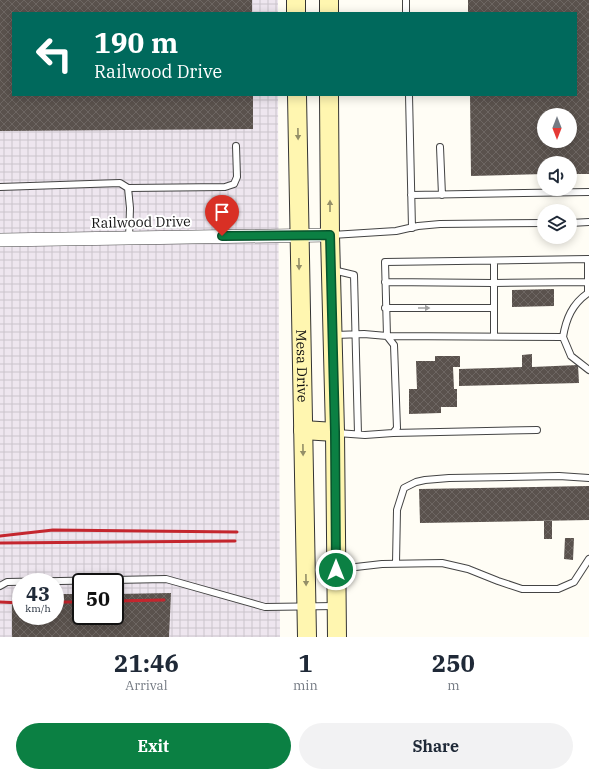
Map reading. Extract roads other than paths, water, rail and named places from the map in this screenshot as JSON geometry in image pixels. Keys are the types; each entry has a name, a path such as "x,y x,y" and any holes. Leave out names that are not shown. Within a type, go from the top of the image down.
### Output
{"main road":[{"path":"296,0 296,12"},
{"path":"328,0 329,12"},
{"name":"Mesa Drive","path":"297,96 306,637"},
{"path":"329,96 337,637"},
{"path":"303,430 335,432"}],"street":[{"name":"Railwood Drive","path":"0,240 330,235"}],"lane":[{"path":"406,0 406,12"},
{"path":"408,96 412,228"},
{"path":"0,187 120,183 128,188 225,187 234,184 237,177 236,146"},
{"path":"440,148 442,195"},
{"path":"128,188 130,208 129,238"},
{"path":"411,196 589,192"},
{"path":"577,223 589,222"},
{"path":"330,235 396,231 440,224 537,223"},
{"path":"393,433 396,428 394,345 387,336 385,308 385,262 588,259 588,293 581,298 565,322 563,337 571,356 589,370"},
{"path":"494,261 494,336"},
{"path":"331,270 354,275 358,434"},
{"path":"385,282 588,282"},
{"path":"385,308 494,308"},
{"path":"333,335 563,337"},
{"path":"335,432 365,435 537,430"},
{"path":"396,564 396,510 404,488 416,482 448,478 560,476 589,478"},
{"path":"336,570 382,564 442,563 468,569 522,589 558,589 574,582 589,559"},
{"path":"0,586 7,582 166,579 266,607 306,608 336,606"}],"railway":[{"path":"0,536 53,530 237,532"},
{"path":"0,543 235,541"},
{"path":"124,601 164,600"},
{"path":"0,602 12,603"},
{"path":"64,602 72,602"}]}
